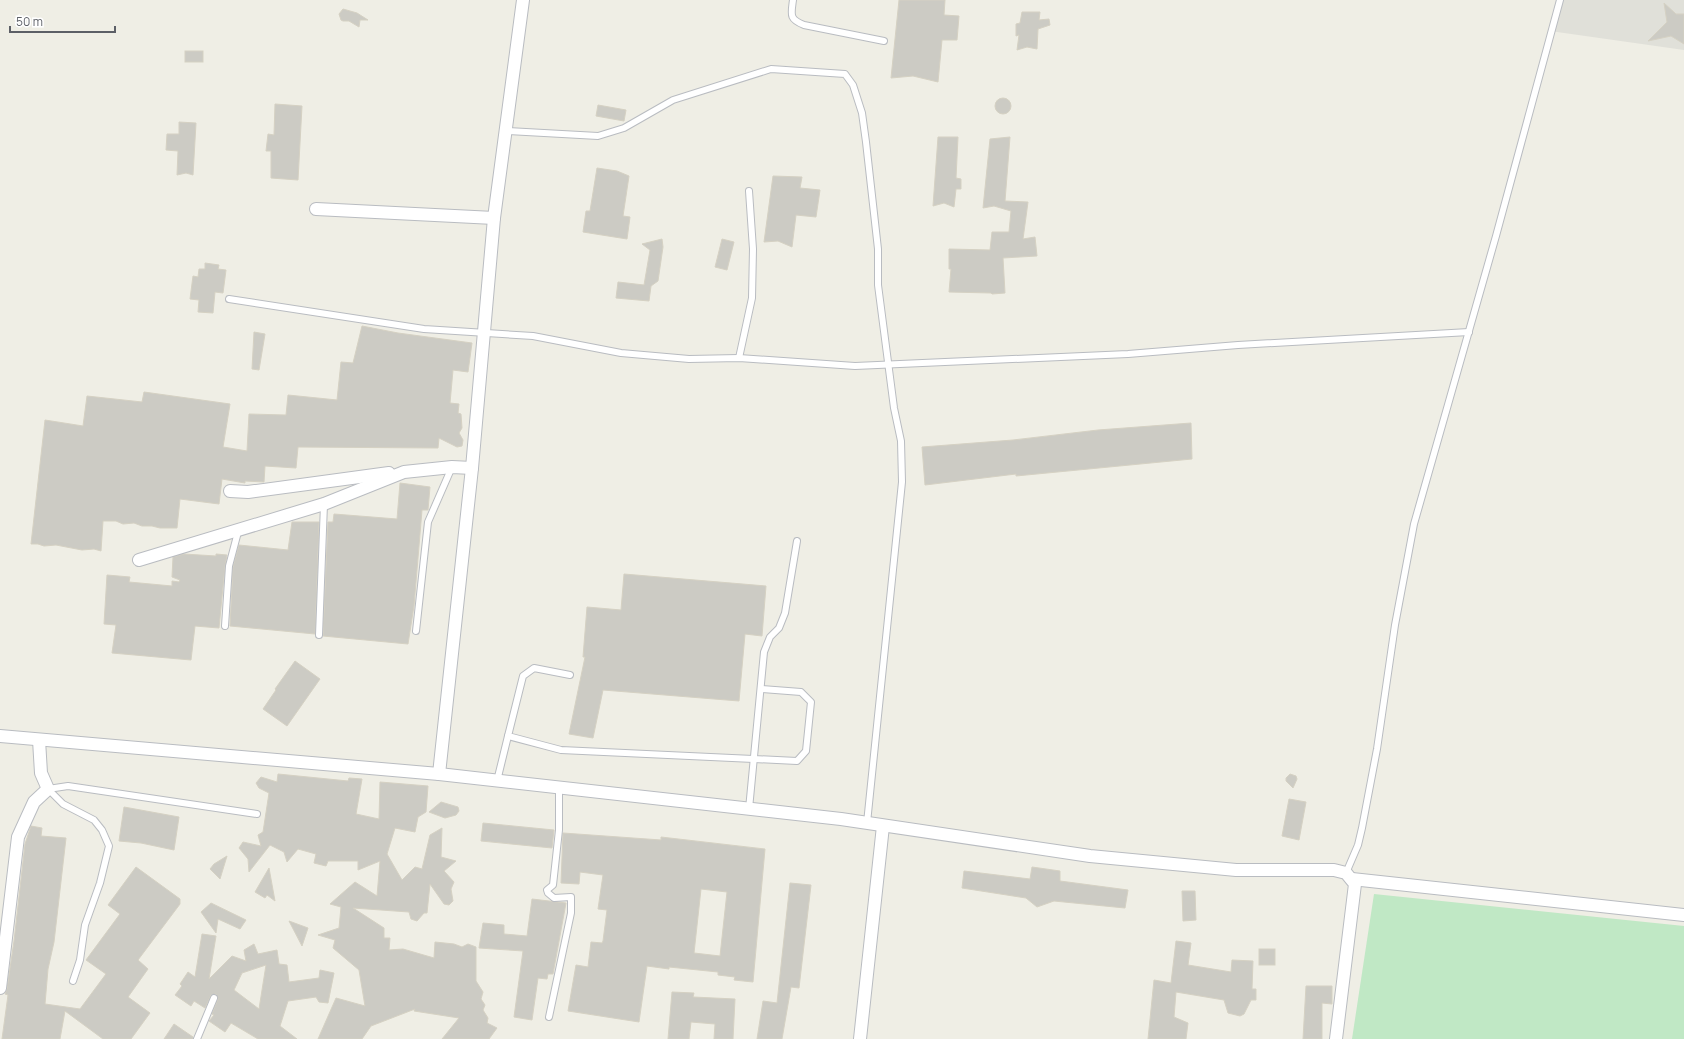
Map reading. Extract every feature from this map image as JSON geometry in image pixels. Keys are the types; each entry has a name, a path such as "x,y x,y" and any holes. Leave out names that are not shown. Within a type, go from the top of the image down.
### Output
{"street":[{"path":"439,774 472,468 494,218 523,0"},
{"path":"316,209 494,218"},
{"path":"230,491 248,492 452,467 472,468"},
{"path":"139,560 238,532 324,504 404,472"},
{"path":"0,736 439,774 841,819 1090,856 1236,870 1334,870 1349,876 1684,915"},
{"path":"0,988 18,837 34,802 48,789 39,761 39,740"},
{"path":"860,1039 883,826"},
{"path":"1336,1039 1355,884 1349,876"}],"lane":[{"path":"793,0 791,16 794,21 804,25 884,41"},
{"path":"1349,876 1362,828 1377,749 1395,625 1414,524 1469,332 1560,0"},
{"path":"506,131 598,136 624,128 674,100 771,69 845,74 853,85 862,113 866,142 878,249 878,284 901,441 902,482 867,823"},
{"path":"738,358 752,298 753,249 749,191"},
{"path":"230,299 424,329 533,336 621,353 688,359 738,358 855,366 1128,354 1238,345 1469,332"},
{"path":"416,631 428,522 452,467"},
{"path":"319,635 324,504"},
{"path":"225,626 229,566 238,532"},
{"path":"749,809 764,652 770,637 779,628 785,613 797,541"},
{"path":"497,781 523,676 534,668 570,675"},
{"path":"508,736 561,750 797,761 806,751 811,702 801,692 761,689"},
{"path":"48,789 68,786 257,814"},
{"path":"549,1017 571,913 571,897 554,898 548,893 547,890 554,885 559,830 559,788"},
{"path":"48,789 63,804 94,820 102,830 109,846 100,883 85,925 80,960 73,981"},
{"path":"197,1039 214,998"}],"shaded area":[{"path":"1556,0 1684,0 1684,50 1550,31"}],"green space":[{"path":"1374,894 1684,926 1684,1039 1352,1039"}],"building":[{"path":"899,0 945,0 944,15 959,16 957,40 942,40 938,82 913,76 891,78"},
{"path":"1664,3 1676,14 1684,14 1684,44 1671,36 1648,41 1667,22"},
{"path":"343,9 357,13 368,20 360,20 359,27 349,21 343,21 341,20 339,14"},
{"path":"1022,12 1040,12 1039,20 1049,19 1050,25 1038,29 1037,49 1027,47 1017,50 1019,35 1016,36 1016,24 1020,23"},
{"path":"185,51 203,51 203,62 185,62"},
{"path":"1000,98 1006,98 1011,103 1009,112 1006,114 1000,114 995,109 995,103"},
{"path":"275,104 302,106 298,180 271,178 271,151 266,151 268,134 274,135"},
{"path":"598,105 626,110 624,121 596,116"},
{"path":"179,122 196,123 193,175 186,173 177,175 178,151 166,150 167,134 179,134"},
{"path":"938,137 958,137 956,178 961,179 961,189 956,189 954,207 944,203 933,206"},
{"path":"1010,137 1005,201 1028,202 1023,239 1035,237 1037,256 1003,258 1005,293 992,294 949,292 951,269 949,269 949,249 990,250 992,232 1009,232 1011,211 994,206 983,208 990,139"},
{"path":"597,168 617,171 629,176 623,216 630,217 627,239 583,232 586,211 590,211"},
{"path":"773,176 802,177 800,188 820,190 816,217 796,215 792,247 778,241 764,242"},
{"path":"662,239 663,247 658,281 651,286 649,301 616,298 618,282 644,285 650,250 642,244"},
{"path":"722,239 734,242 727,270 715,267"},
{"path":"205,263 219,265 218,269 226,270 223,293 215,292 213,313 198,312 199,300 190,299 193,276 198,277 199,269 205,269"},
{"path":"362,326 398,333 472,343 468,372 453,370 450,403 459,404 458,413 461,414 462,428 459,433 463,440 462,446 457,447 439,438 438,448 298,447 296,468 265,466 264,482 245,481 245,483 222,479 219,504 180,499 177,528 160,528 142,526 134,523 123,524 116,521 103,521 101,551 94,549 82,550 56,545 44,546 31,544 45,420 83,426 87,396 142,402 144,392 230,404 223,447 247,451 249,414 286,415 288,395 337,400 341,362 353,363"},
{"path":"254,332 265,334 259,370 252,369"},
{"path":"1191,423 1192,459 1016,476 1016,474 925,485 922,447 1013,440 1098,430"},
{"path":"400,483 430,487 428,510 422,510 414,606 408,644 323,636 328,522 333,522 334,514 397,519"},
{"path":"292,522 319,522 315,634 230,626 233,567 239,545 288,550"},
{"path":"184,554 216,556 216,554 227,555 219,628 195,626 191,660 112,653 116,625 104,624 107,575 130,577 129,582 172,586 172,581 179,582 180,580 172,577 173,557"},
{"path":"624,574 766,586 762,636 745,634 739,701 603,690 593,738 569,734 585,657 583,657 587,607 621,610"},
{"path":"295,661 320,679 287,726 263,709"},
{"path":"278,774 348,781 349,778 362,779 356,814 379,819 380,782 428,786 426,812 418,817 415,832 395,828 387,854 402,880 415,867 422,869 430,835 442,828 441,857 456,861 444,871 454,882 451,889 453,901 449,905 444,904 430,884 427,913 424,913 417,921 411,919 409,912 353,908 384,928 384,938 390,938 389,950 403,949 434,958 435,942 454,944 462,947 468,944 476,947 476,981 483,992 481,999 485,1005 483,1010 488,1018 487,1023 497,1028 489,1039 442,1039 459,1018 414,1011 415,1009 371,1026 362,1039 318,1039 336,998 365,1006 359,970 333,948 335,940 318,935 339,928 341,907 330,904 355,882 377,896 380,861 358,870 358,861 328,861 326,866 314,863 316,854 298,849 287,862 284,852 270,845 249,872 248,859 239,848 243,842 261,846 258,835 263,832 269,793 259,788 256,783 261,777 277,782"},
{"path":"1290,774 1296,776 1297,779 1293,788 1286,781 1286,778"},
{"path":"1289,799 1306,802 1299,840 1282,836"},
{"path":"441,802 458,807 459,811 456,815 445,818 429,812"},
{"path":"124,807 179,817 174,850 141,843 119,841"},
{"path":"483,823 554,830 552,848 481,841"},
{"path":"31,826 42,828 41,836 66,838 54,942 48,969 45,1004 80,1009 106,974 86,960 120,914 108,905 136,867 180,899 180,904 138,960 148,969 128,997 150,1013 131,1039 103,1039 65,1011 60,1039 2,1039 8,995 5,994 14,941 25,844"},
{"path":"563,833 661,840 661,837 765,849 753,982 734,980 735,977 718,975 718,972 647,966 639,1022 568,1011 576,965 588,967 591,942 602,943 607,910 598,909 603,875 580,872 579,884 561,883","holes":["701,889 727,892 720,956 694,953"]},
{"path":"227,856 220,879 210,869 214,864"},
{"path":"1032,867 1060,871 1060,881 1128,890 1125,908 1054,901 1037,907 1026,898 962,888 964,871 1030,879"},
{"path":"269,868 275,901 267,895 265,898 255,892"},
{"path":"790,883 811,885 799,988 791,987 782,1039 757,1039 763,1001 777,1003"},
{"path":"1182,891 1195,891 1196,920 1183,921"},
{"path":"532,899 566,903 553,974 548,974 547,979 538,978 532,1020 514,1017 523,951 479,948 483,923 504,925 504,934 527,936"},
{"path":"211,903 246,920 240,929 218,919 216,933 201,912"},
{"path":"289,921 308,928 302,946"},
{"path":"202,934 216,936 209,979 232,956 246,961 244,950 254,944 258,954 277,950 279,964 287,965 289,982 319,978 320,970 334,973 328,1003 319,1002 316,997 288,1001 280,1026 297,1039 258,1039 231,1023 225,1032 209,1021 214,1015 212,1014 218,999 216,994 211,995 205,1008 194,1001 191,1006 175,995 182,986 180,984 188,972 195,977","holes":["266,965 259,1009 234,990 242,973"]},
{"path":"1176,941 1191,943 1188,965 1231,972 1232,960 1253,961 1252,989 1256,989 1256,1000 1251,1000 1244,1014 1240,1016 1228,1013 1224,1000 1176,992 1174,1017 1188,1023 1186,1039 1148,1039 1154,980 1171,983"},
{"path":"1259,949 1275,949 1275,965 1259,965"},
{"path":"1306,986 1332,986 1332,1004 1322,1003 1322,1039 1303,1039"},
{"path":"672,992 694,993 693,997 735,999 733,1039 714,1039 715,1024 691,1022 689,1039 668,1039"},
{"path":"174,1024 193,1037 193,1039 164,1039"}]}
